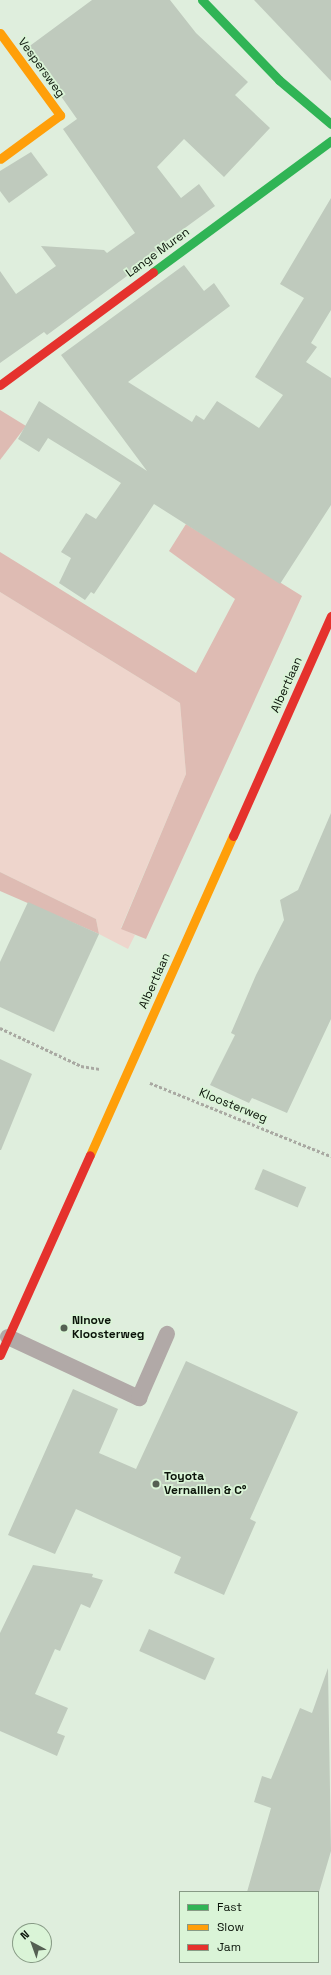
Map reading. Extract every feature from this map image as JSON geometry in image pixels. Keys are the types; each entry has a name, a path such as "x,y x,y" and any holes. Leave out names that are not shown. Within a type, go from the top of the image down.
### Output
{"main road":[{"path":"202,0 279,80 331,124"},
{"name":"Vespersweg","path":"0,33 60,115 0,159"},
{"name":"Lange Muren","path":"0,385 331,141"},
{"name":"Albertlaan","path":"0,1355 331,616"}],"lane":[{"path":"8,1337 139,1398 167,1334"}],"path":[{"name":"Kloosterweg","path":"0,1028 81,1066 127,1074 331,1156"}],"shaded area":[{"path":"0,410 26,426 0,460"},
{"path":"186,524 302,596 146,939 121,929 186,774 180,703 0,592 0,552 196,673 235,599 169,551"},
{"path":"0,592 180,703 186,774 121,928 135,935 128,949 99,934 96,919 0,872"},
{"path":"0,872 96,919 99,934 0,891"}],"building":[{"path":"92,0 170,0 196,33 248,82 235,95 270,128 224,177 184,139 157,167 181,198 199,184 215,206 167,241 169,245 47,335 44,332 0,363 0,271 16,294 56,266 41,246 104,250 107,253 135,233 63,129 77,119 27,48"},
{"path":"254,0 331,0 331,81"},
{"path":"31,152 48,175 9,203 0,191 0,171"},
{"path":"331,198 331,310 311,343 317,347 306,362 331,378 331,505 280,584 154,504 94,594 91,592 85,600 59,583 71,558 61,552 86,513 96,519 121,483 48,438 39,452 18,439 39,401 147,471 61,355 184,265 204,291 214,283 230,306 128,382 192,422 196,415 204,420 217,401 259,428 283,395 255,377 304,298 280,284"},
{"path":"331,813 331,1019 287,1113 252,1098 249,1103 210,1085 235,1035 231,1033 256,975 284,920 280,900 298,890"},
{"path":"28,902 99,934 54,1032 0,1007 0,962"},
{"path":"0,1059 32,1074 1,1150 0,1150"},
{"path":"263,1169 306,1187 298,1208 254,1189"},
{"name":"Toyota Vernaillen & C°","path":"186,1361 298,1412 250,1519 256,1522 224,1595 174,1573 181,1557 76,1509 55,1554 8,1535 73,1389 118,1409 99,1453 136,1469"},
{"path":"33,1565 93,1574 92,1577 103,1580 90,1608 81,1604 60,1651 55,1649 35,1694 68,1708 57,1733 65,1736 57,1756 0,1731 0,1633"},
{"path":"149,1629 215,1658 205,1680 139,1651"},
{"path":"328,1668 331,1851 319,1892 247,1891 271,1808 254,1802 262,1776 271,1779 300,1708 312,1713"}],"traffic: fast":[{"path":"202,0 279,80 331,124"},
{"path":"153,272 331,141"}],"traffic: slow":[{"path":"0,33 60,115 0,159"},
{"path":"90,1155 233,836"}],"traffic: jam":[{"path":"0,385 153,272"},
{"path":"233,836 331,616"},
{"path":"0,1355 90,1155"}],"place":[{"name":"Ninove Kloosterweg","path":"64,1328"},
{"name":"Toyota Vernaillen & C°","path":"156,1484"}]}
